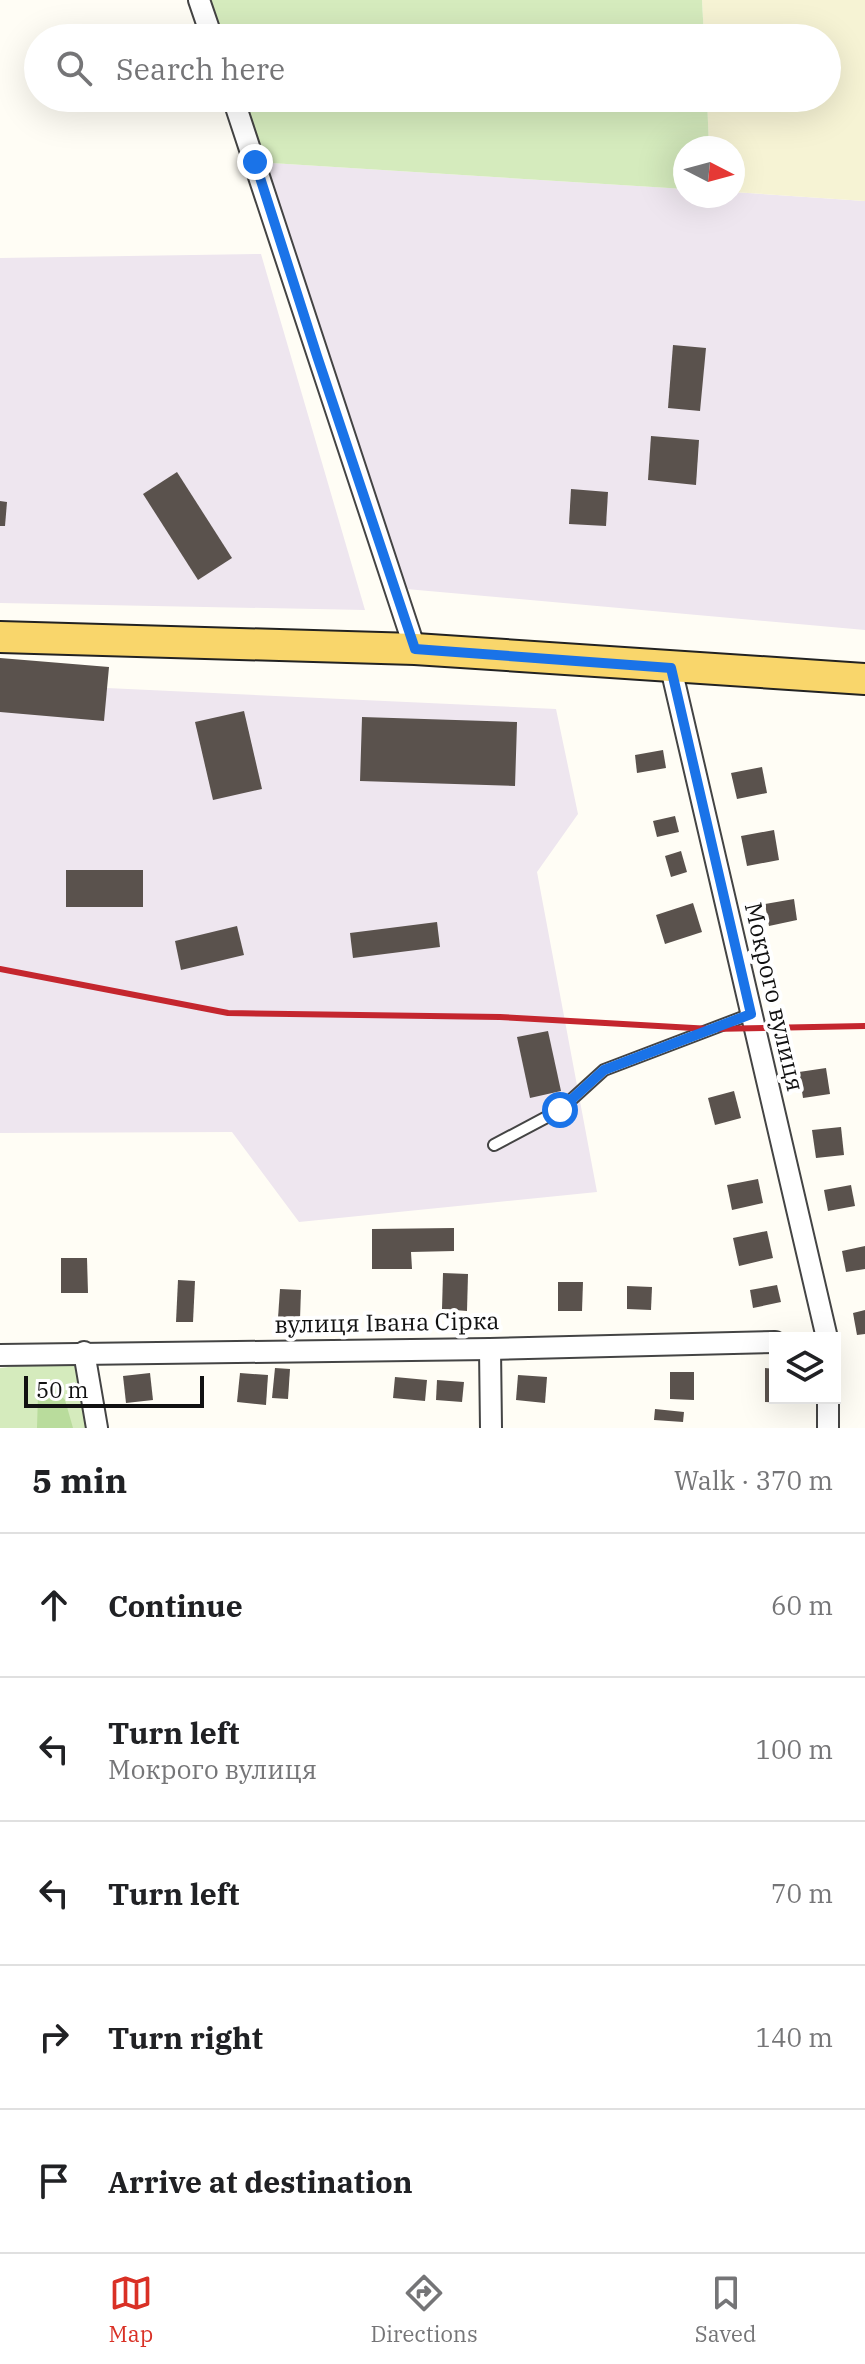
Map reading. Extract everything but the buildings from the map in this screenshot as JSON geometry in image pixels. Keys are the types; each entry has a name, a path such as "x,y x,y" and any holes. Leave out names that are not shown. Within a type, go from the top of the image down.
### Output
{"main road":[{"path":"0,637 415,649 865,679"}],"street":[{"path":"199,0 207,24"},
{"path":"238,112 415,649"},
{"name":"Мокрого вулиця","path":"671,668 826,1332"},
{"name":"вулиця Івана Сірка","path":"0,1355 769,1342"},
{"path":"490,1349 491,1428"},
{"path":"84,1352 97,1428"},
{"path":"828,1404 828,1428"}],"lane":[{"path":"494,1145 560,1110 604,1070 751,1014"}],"shaded area":[{"path":"702,0 865,0 865,201 745,193 745,136 709,136 708,112 841,112 841,24 703,24"},
{"path":"255,162 673,188 673,208 745,208 745,193 865,201 865,630 395,588"},
{"path":"261,254 365,610 0,603 0,258"},
{"path":"0,683 556,709 578,814 537,872 597,1192 299,1222 232,1132 0,1133"}],"green space":[{"path":"199,0 702,0 703,24 207,24"},
{"path":"238,112 708,112 709,136 673,136 673,188 255,162"},
{"path":"78,1359 89,1428 0,1428 0,1368"},
{"path":"52,1386 65,1400 73,1428 37,1428 38,1395"}],"railway":[{"path":"0,969 228,1013 500,1017 711,1029 865,1026"}],"route":[{"path":"255,162 415,649 671,668 751,1014 604,1070 560,1110"}]}
